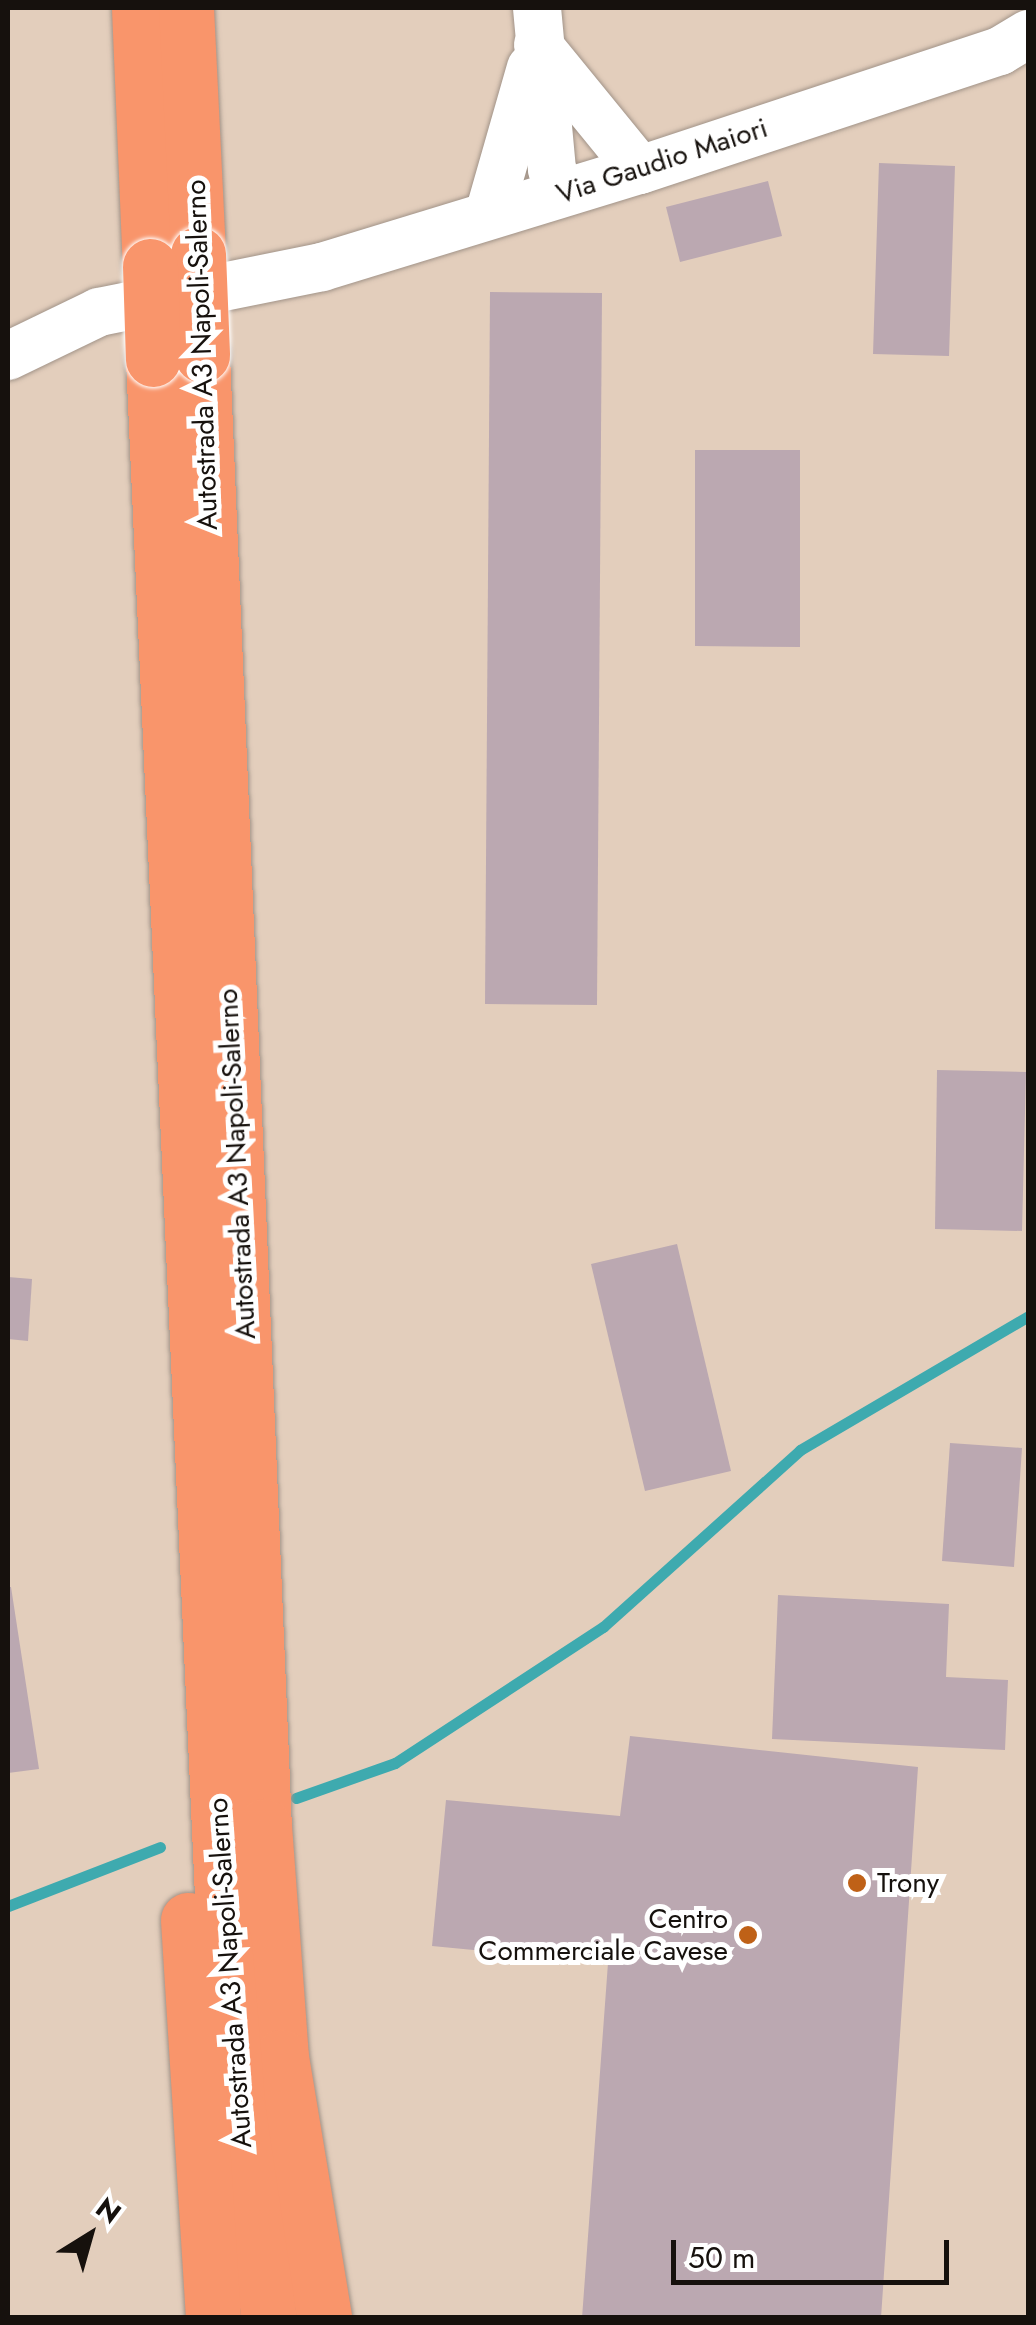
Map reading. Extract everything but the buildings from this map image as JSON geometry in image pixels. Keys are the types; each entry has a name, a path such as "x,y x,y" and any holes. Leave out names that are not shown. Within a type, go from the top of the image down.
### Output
{"highway":[{"name":"Autostrada A3 Napoli-Salerno","path":"139,8 174,260"},
{"name":"Autostrada A3 Napoli-Salerno","path":"186,8 174,260 178,357 264,1826 282,2057 324,2318"},
{"name":"Autostrada A3 Napoli-Salerno","path":"178,357 207,1643 236,2092 269,2318"},
{"path":"207,1643 188,1808 187,1959 214,2318"},
{"path":"282,2057 351,2318"}],"street":[{"path":"537,26 640,170"},
{"path":"537,26 552,169 560,194"},
{"path":"489,214 537,26"},
{"name":"Via Gaudio Maiori","path":"13,354 254,301 322,267 1019,48"}],"shaded area":[{"path":"8,8 1028,8 1028,2317 8,2317"}],"waterway":[{"path":"296,1798 395,1763 603,1627 800,1450 1028,1316"},
{"path":"8,1906 160,1847"}],"place":[{"name":"Trony","path":"857,1883"},
{"name":"Centro Commerciale Cavese","path":"748,1935"}]}
